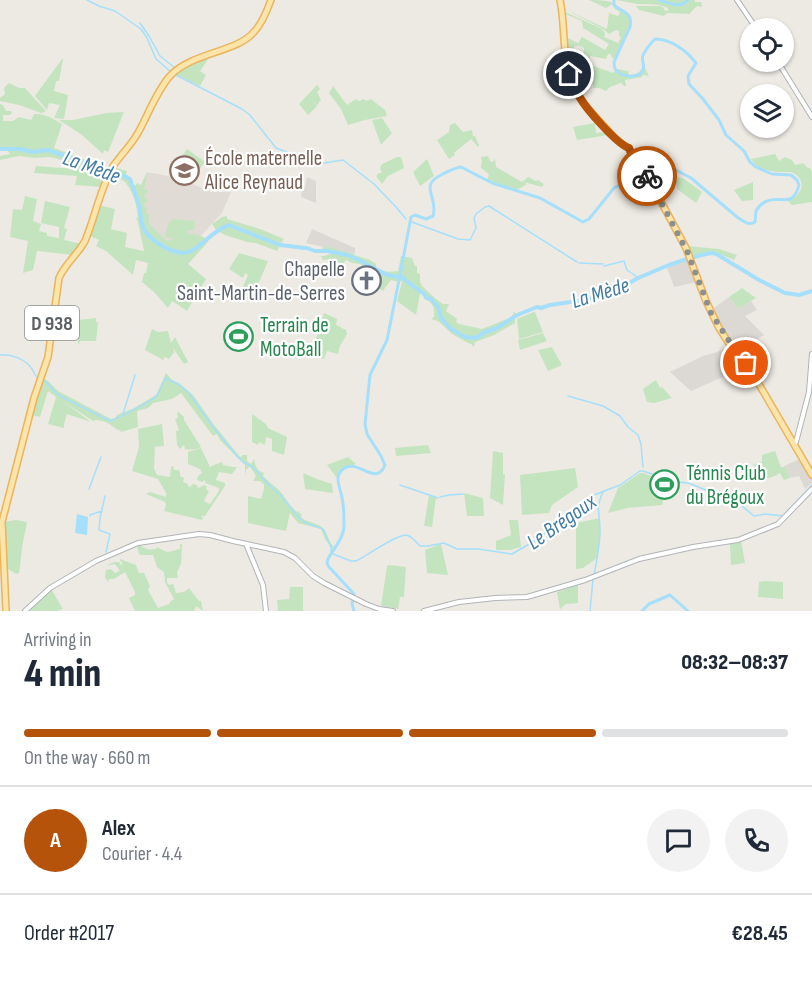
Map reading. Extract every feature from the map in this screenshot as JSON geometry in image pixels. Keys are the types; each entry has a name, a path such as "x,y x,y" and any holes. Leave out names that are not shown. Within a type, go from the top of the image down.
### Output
{"main road":[{"name":"D 938","path":"6,611 2,522 32,405 51,345 59,278 83,243 112,170 131,145 160,89 173,73 194,59 249,37 256,30 271,0"},
{"path":"560,0 567,63 573,84 583,103 646,174 690,258 706,301 718,325 760,386 795,442 812,475"}],"street":[{"path":"736,0 749,18"},
{"path":"784,72 812,117"},
{"path":"795,442 809,392 812,354"},
{"path":"424,611 459,602 532,596 595,577 639,559 738,540 773,527 812,489"},
{"path":"25,611 48,590 88,564 138,543 202,534 289,554 318,579 353,598 393,611"},
{"path":"247,544 263,585 266,611"}],"shaded area":[{"name":"École maternelle Alice Reynaud","path":"179,159 199,174 196,181 173,173"},
{"path":"147,172 179,178 211,192 231,192 222,213 197,240 171,245 144,220 141,186"},
{"path":"307,177 316,181 316,203 301,197 302,187 305,188"},
{"path":"312,229 355,248 355,254 306,243"},
{"path":"690,259 697,282 674,287 667,268"},
{"path":"729,297 738,309 751,301 757,310 745,316 764,335 741,348 732,343 711,310"},
{"path":"729,346 745,367 691,391 670,372 703,356"},
{"path":"802,458 812,478 812,483 805,489 799,476 790,478 784,466"}],"green space":[{"path":"589,0 613,3 627,15 630,24 615,59 611,54 608,54 606,59 590,56 591,65 613,73 617,69 628,71 629,75 636,74 645,68 649,76 643,75 625,80 626,86 621,83 606,91 593,88 593,84 586,84 585,82 594,81 593,73 588,74 586,60 568,60 568,56 584,52 584,48 574,46 574,50 567,50 566,37 578,43 582,37 605,50 609,44 583,28 582,21 563,11 602,29 605,33 604,37 618,43 621,37 619,31 616,30 609,34 603,29 563,8 607,29 609,13 618,16 620,12 612,4 606,8"},
{"path":"617,0 695,0 695,2 701,2 702,7 697,6 689,14 667,13 664,16 639,10 636,6 660,6 668,11 668,8 664,6"},
{"path":"208,56 209,58 200,71 206,75 200,86 174,74 180,69"},
{"path":"62,59 59,81 56,81 54,91 68,95 64,119 54,118 60,105 49,103 47,110 35,96"},
{"path":"9,83 25,88 45,112 41,113 0,101 5,94 4,88"},
{"path":"317,85 320,89 317,92 321,100 317,105 314,102 317,106 308,115 299,104"},
{"path":"333,86 347,105 356,99 366,101 371,99 385,110 387,116 348,125 341,109 329,93"},
{"path":"0,104 6,111 12,113 3,115 3,121 13,121 19,117 31,120 34,114 38,114 62,124 54,148 110,169 108,173 101,171 100,177 107,178 102,187 75,185 77,176 34,173 36,166 76,169 77,164 50,157 19,156 0,160 0,156 10,154 7,149 0,150"},
{"path":"124,112 108,152 104,150 103,154 82,135 59,120 73,120 106,113"},
{"path":"382,118 392,133 381,145 372,120"},
{"path":"455,123 463,132 472,130 479,145 478,147 471,139 449,159 437,140 449,132 450,125"},
{"path":"595,123 596,133 606,132 608,135 577,140 573,127"},
{"path":"187,149 205,162 197,172 180,159"},
{"path":"775,154 779,161 785,157 792,160 795,165 803,163 810,168 812,202 792,205 788,201 800,191 802,187 800,179 791,172 764,169 751,159"},
{"path":"488,156 493,162 495,158 496,167 522,182 528,177 544,184 542,187 524,182 527,184 517,190 487,180 489,174 481,168 481,157"},
{"path":"401,157 404,168 388,176 382,184 376,176 382,173 380,168 382,164"},
{"path":"427,159 434,176 420,186 413,172"},
{"path":"116,168 127,171 126,174 131,178 134,187 137,183 141,185 147,172 143,189 148,190 144,196 148,201 144,206 147,208 146,213 149,214 149,224 167,241 175,239 165,237 168,224 172,219 195,221 194,230 188,230 187,234 198,235 208,240 188,264 206,279 187,311 172,301 168,308 142,282 148,263 136,260 133,275 106,251 96,246 99,240 88,235 98,205 115,209 111,229 127,233 125,247 144,251 136,217 138,218 135,201 119,175 111,174"},
{"path":"675,177 683,178 702,192 696,203 677,189"},
{"path":"753,182 753,200 742,201 734,190"},
{"path":"25,196 37,199 33,221 41,224 39,231 47,233 47,236 59,238 59,227 41,223 45,201 70,207 64,228 67,229 64,240 82,244 74,255 37,251 33,270 23,273 28,241 10,237 13,209 22,210"},
{"path":"227,216 227,219 284,239 280,245 229,224 216,230 212,224"},
{"path":"229,225 280,246 277,251 217,231"},
{"path":"324,246 370,260 376,264 376,267 387,272 398,271 401,256 412,258 417,266 417,273 420,274 422,286 443,304 449,304 446,311 457,319 456,322 459,324 482,329 512,317 514,311 515,323 494,335 475,342 474,347 452,334 438,321 431,319 434,317 434,308 424,299 424,294 420,293 416,315 397,301 402,282 391,280 383,291 364,279 361,264 346,260 343,264 330,259 323,260 321,256 334,253 323,251"},
{"path":"687,246 719,249 737,255 734,260 715,252 691,256"},
{"path":"239,253 268,261 251,301 241,296 248,275 245,273 243,278 229,269"},
{"path":"742,288 756,298 738,309 729,297"},
{"path":"535,312 543,332 519,339 517,319"},
{"path":"324,313 337,319 336,325 346,330 347,334 338,354 327,351 324,359 311,355"},
{"path":"96,318 98,322 96,341 80,341 78,344 79,320"},
{"path":"152,329 158,332 168,331 171,343 175,337 188,362 184,364 173,348 174,352 169,359 165,357 163,360 145,350"},
{"path":"543,333 547,341 520,350 518,340"},
{"path":"552,347 562,365 548,371 538,350"},
{"path":"166,373 193,395 240,457 247,455 247,461 251,464 254,459 259,471 264,473 263,476 278,489 294,510 300,511 301,517 324,529 334,547 332,549 321,529 298,523 290,513 286,531 248,523 248,496 261,499 264,484 253,481 256,476 249,467 245,476 245,465 217,434 213,436 181,393 172,399 153,403 148,408 137,411 138,427 121,432 106,422 93,421 64,402 91,422 67,414 64,428 48,424 56,397 48,391 40,417 32,415 43,378 58,391 111,419 156,395"},
{"path":"656,380 660,388 662,387 672,398 654,403 647,402 643,389"},
{"path":"179,412 201,447 185,449 184,445 180,449 177,445 176,431 179,430 175,419 178,418 177,413"},
{"path":"252,414 268,428 287,437 284,455 272,451 272,439 266,437 265,445 252,442"},
{"path":"162,424 164,446 153,447 155,447 154,468 157,475 170,477 173,466 174,470 179,470 180,476 184,478 183,482 188,486 193,484 198,488 203,485 207,486 206,489 209,491 204,501 210,504 219,488 205,483 205,480 202,482 197,480 202,473 200,469 188,464 188,452 201,448 210,467 222,462 223,465 237,467 232,474 219,472 216,480 225,483 225,486 205,516 201,516 202,520 164,511 165,502 146,494 150,492 166,497 158,479 132,471 139,447 138,429"},
{"path":"428,445 431,453 396,456 395,448"},
{"path":"493,451 503,453 503,474 505,474 503,505 490,498"},
{"path":"775,451 781,467 785,467 790,478 784,480 780,473 757,482 753,474 754,464 762,462 762,455"},
{"path":"348,457 356,464 342,468 337,478 327,465"},
{"path":"575,468 578,487 552,505 549,513 522,515 520,475"},
{"path":"303,473 332,484 333,493 305,489"},
{"path":"640,473 662,480 673,487 670,492 665,491 662,505 627,508 608,513 618,488"},
{"path":"464,493 483,498 484,516 467,516"},
{"path":"429,495 436,498 432,527 424,526"},
{"path":"600,518 597,558 583,568 576,569 576,523"},
{"path":"16,520 27,522 19,573 16,574 5,567 3,522"},
{"path":"509,520 518,520 521,547 496,550 496,541 511,535"},
{"path":"741,541 745,563 731,565 730,544"},
{"path":"180,544 182,544 178,578 167,578 167,583 173,584 176,593 184,592 189,588 201,601 203,611 196,606 194,611 135,611 129,598 135,595 135,592 125,572 114,579 109,579 109,582 105,578 106,570 111,569 115,573 120,571 115,564 106,566 119,562 122,566 120,559 136,565 139,573 144,573 150,586 148,590 158,608 169,604 174,599 165,582 164,572 157,567 153,555 139,554 137,545 148,549 158,547 168,552 180,549"},
{"path":"441,544 448,575 427,573 425,550"},
{"path":"389,565 406,567 404,597 400,597 398,609 381,606"},
{"path":"759,582 783,582 783,599 758,597"},
{"path":"578,585 578,603 566,604 560,609 557,592"},
{"path":"290,587 303,587 303,611 278,611 277,600 289,599"},
{"path":"51,589 63,609 27,611"}],"water":[{"path":"77,514 88,517 87,535 75,533"}],"waterway":[{"path":"87,0 101,7"},
{"path":"614,0 614,5 626,13 631,22 614,62 617,72 630,76 641,73 643,55 655,39 678,46 696,63 688,76 689,84 719,120 726,135 744,151 756,167 772,174 791,175 799,185 790,199 772,200 762,204 756,211 755,222 748,223 737,217 691,178 672,168 640,161"},
{"path":"659,0 678,5 688,0"},
{"path":"102,7 115,11 141,29 156,59 171,72"},
{"path":"140,23 160,56 175,68"},
{"path":"174,74 242,109 250,115 268,138"},
{"path":"269,139 276,148 318,164 343,160 374,184 406,219"},
{"name":"La Mède","path":"0,149 20,149 33,152 48,150 113,171 130,179 144,229 158,243 172,250 185,253 191,251 218,230 229,225 280,245 305,248"},
{"path":"400,275 411,217 415,215 426,219 433,216 431,183 435,178 452,170 461,167 492,183 540,198 583,222 589,219 614,188 641,182 645,179 643,174"},
{"path":"412,222 458,239 470,240 476,228 474,218 476,214 489,206 577,262"},
{"name":"La Mède","path":"307,248 347,255 387,275 404,278"},
{"name":"La Mède","path":"405,280 431,299 438,307 441,318 451,329 465,337 476,338 517,315 537,307 584,300 621,288 669,265 713,253 785,293 799,295 812,291"},
{"path":"604,266 624,261 627,270 639,278"},
{"path":"579,263 603,264"},
{"path":"354,611 352,604 354,594 327,563 344,530 343,504 338,478 340,472 347,467 353,466 376,474 385,465 367,434 365,424 370,375 387,340 399,280"},
{"name":"Le Brégoux","path":"0,355 9,355 22,360 29,365 37,377"},
{"path":"123,414 135,375"},
{"name":"Le Brégoux","path":"42,380 58,395 110,421 154,398 166,378 179,385 189,393 237,456 253,467 299,518 323,529 331,552"},
{"path":"568,396 603,406 620,416 638,435 643,467"},
{"path":"89,489 101,457"},
{"name":"Le Brégoux","path":"333,554 356,561 391,540 405,535 420,546 444,543 457,549 478,549 512,554 552,528 563,525 567,515 577,506 594,495 620,485 640,471 676,482 688,483 737,502 754,516 765,514 783,516 812,485"},
{"path":"400,485 438,498"},
{"path":"594,575 600,536 599,507 603,492"},
{"path":"440,497 463,494"},
{"path":"105,496 99,530 110,534 106,552"},
{"path":"90,516 102,511"},
{"path":"590,611 593,579"},
{"path":"642,611 649,604 670,595 688,611"}],"way so far":[{"path":"647,176 691,259 711,313 746,363"}],"place":[{"name":"École maternelle Alice Reynaud","path":"184,170"},
{"name":"Chapelle Saint-Martin-de-Serres","path":"366,281"},
{"name":"Terrain de MotoBall","path":"239,337"},
{"name":"Ténnis Club du Brégoux","path":"665,485"}],"route":[{"path":"569,74 583,103 620,144 629,148 647,176"}]}
